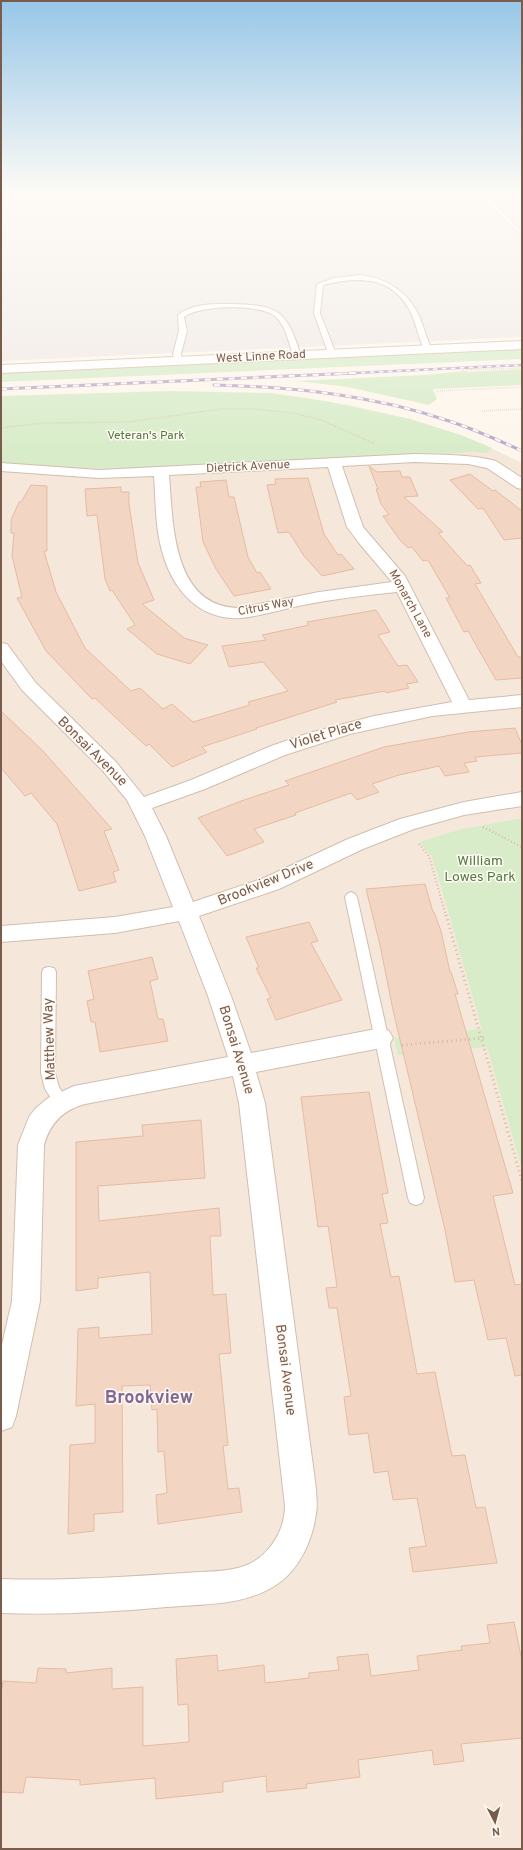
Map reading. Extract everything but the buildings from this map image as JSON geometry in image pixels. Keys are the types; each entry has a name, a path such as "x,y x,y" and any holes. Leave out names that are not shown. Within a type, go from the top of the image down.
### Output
{"street":[{"name":"West Linne Road","path":"1,369 522,345"},
{"name":"Dietrick Avenue","path":"6,468 99,474 424,458 484,462 498,468 522,485"},
{"name":"Monarch Lane","path":"334,462 355,527 364,540 397,576 463,705"},
{"path":"1,482 6,468"},
{"name":"Citrus Way","path":"161,471 169,546 173,560 179,574 190,590 205,606 217,611 238,613 312,598 403,586"},
{"name":"Bonsai Avenue","path":"1,648 23,681 110,767 126,784 140,805 153,831 186,911 233,1031 244,1065 252,1103 300,1489 300,1516 294,1539 278,1562 259,1577 231,1585 112,1596 34,1598 1,1596"},
{"name":"Violet Place","path":"140,805 193,788 286,748 322,736 393,717 463,705 522,700"},
{"name":"Brookview Drive","path":"1,934 130,923 186,911 257,889 300,872 370,838 408,824 471,807 522,800"},
{"path":"1,1416 26,1301 31,1145 35,1128 45,1114 60,1102 85,1094 382,1042"}],"lane":[{"path":"332,354 317,314 320,284 333,280"},
{"path":"379,280 395,288 413,310 428,350"},
{"path":"178,361 177,354 183,332 180,316 190,310 201,308 255,307 272,311 286,323 297,356"},
{"path":"351,897 416,1198"},
{"name":"Matthew Way","path":"49,972 48,1073 52,1089 60,1102"}],"path":[{"path":"463,370 522,368"},
{"path":"436,391 522,387"},
{"path":"1,428 43,423 128,422 221,409 254,409 294,413 321,420 380,445"},
{"path":"482,411 522,409"},
{"path":"483,827 522,847"},
{"path":"419,844 429,856 483,1038 522,1182"},
{"path":"382,1042 483,1038"}],"shaded area":[{"path":"1,280 522,280 522,337 1,361"},
{"path":"297,397 348,405 410,419 485,445 522,463 522,1849 1,1849 1,411"}],"green space":[{"path":"522,348 522,359 1,382 1,372"},
{"path":"522,369 522,385 433,389 437,399 429,405 348,387 297,381 424,375 466,371"},
{"name":"Veteran's Park","path":"170,391 271,393 325,401 410,419 461,435 492,448 487,453 470,452 352,457 176,467 88,468 1,462 1,396"},
{"name":"William Lowes Park","path":"522,818 522,1169 487,1047 398,1055 394,1038 482,1029 432,856 419,842 458,830"}],"railway":[{"path":"337,374 522,365"},
{"path":"337,374 356,373"},
{"path":"1,389 337,374"},
{"path":"214,385 303,390 391,405 458,424 522,451"}],"district":[{"name":"Brookview","path":"149,1398"}]}
